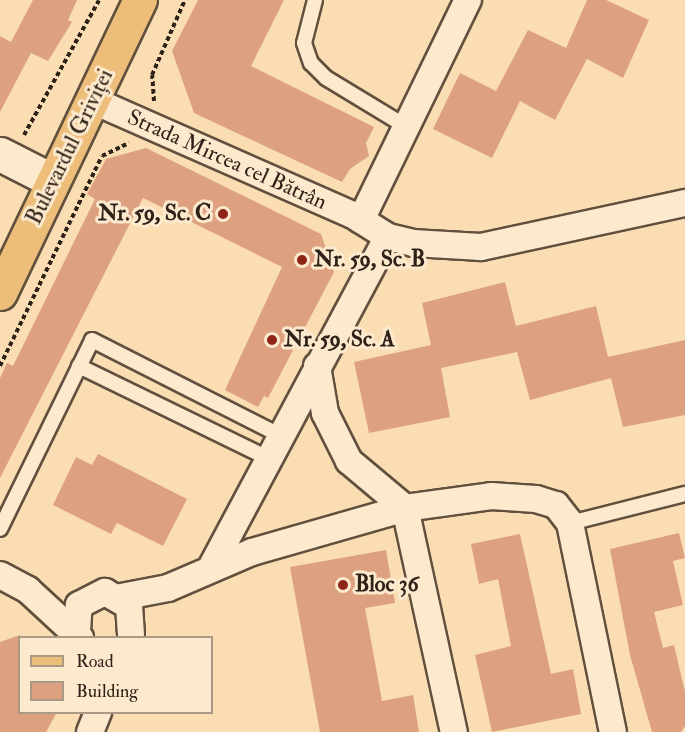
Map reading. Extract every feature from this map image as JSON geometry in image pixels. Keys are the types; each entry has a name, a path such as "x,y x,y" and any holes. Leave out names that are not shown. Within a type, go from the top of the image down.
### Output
{"main road":[{"name":"Bulevardul Griviței","path":"0,293 94,101 140,0"}],"street":[{"path":"361,220 468,0"},
{"name":"Strada Mircea cel Bătrân","path":"94,101 361,220 388,237 413,243 481,247 685,203"},
{"path":"5,157 53,181"},
{"path":"212,566 279,435 388,237"},
{"path":"317,366 325,413 349,461 405,508 454,732"},
{"path":"28,590 86,598 105,592 121,597 168,588 212,566 405,508 491,496 536,499 556,505 570,523 613,732"},
{"path":"0,575 28,590 78,634"},
{"path":"130,636 168,588"},
{"path":"121,597 134,615 130,636"},
{"path":"78,634 75,617 86,598"}],"lane":[{"path":"315,0 304,43 311,63 326,78 407,127"},
{"path":"0,530 92,340 279,435"},
{"path":"79,366 268,458"},
{"path":"570,523 685,494"}],"path":[{"path":"5,157 99,0"},
{"path":"0,366 102,156 132,142 155,99 152,75 184,0"}],"building":[{"path":"33,0 77,0 68,20 72,22 48,61 31,53 0,112 0,36 11,42"},
{"path":"198,0 284,0 251,66 374,127 366,143 369,156 350,169 342,182 194,113 172,51"},
{"path":"587,0 606,0 649,20 623,78 587,59 555,120 520,101 492,158 433,129 460,73 496,91 528,30 566,48"},
{"path":"146,148 321,234 334,272 268,398 264,396 258,407 225,390 282,267 143,198 0,478 0,378 7,363 13,366 95,199 87,194 106,159"},
{"path":"505,282 516,326 596,306 608,357 685,340 685,415 623,427 611,378 530,400 517,352 441,368 450,417 369,433 354,362 431,345 422,303"},
{"path":"98,454 187,499 163,546 117,523 111,534 53,505 76,457 92,465"},
{"path":"679,533 685,558 673,561 683,605 654,612 663,648 674,645 685,692 685,726 681,732 652,732 630,655 610,549"},
{"path":"520,534 551,674 573,669 581,714 492,732 475,655 511,646 498,579 479,584 471,544"},
{"path":"386,550 395,603 365,608 382,701 413,695 419,732 320,732 290,567"},
{"path":"20,635 18,636 18,714 56,714 46,732 0,732 0,642"}],"place":[{"name":"Nr. 59, Sc. C","path":"223,214"},
{"name":"Nr. 59, Sc. B","path":"302,260"},
{"name":"Nr. 59, Sc. A","path":"272,340"},
{"name":"Bloc 36","path":"343,585"}]}
